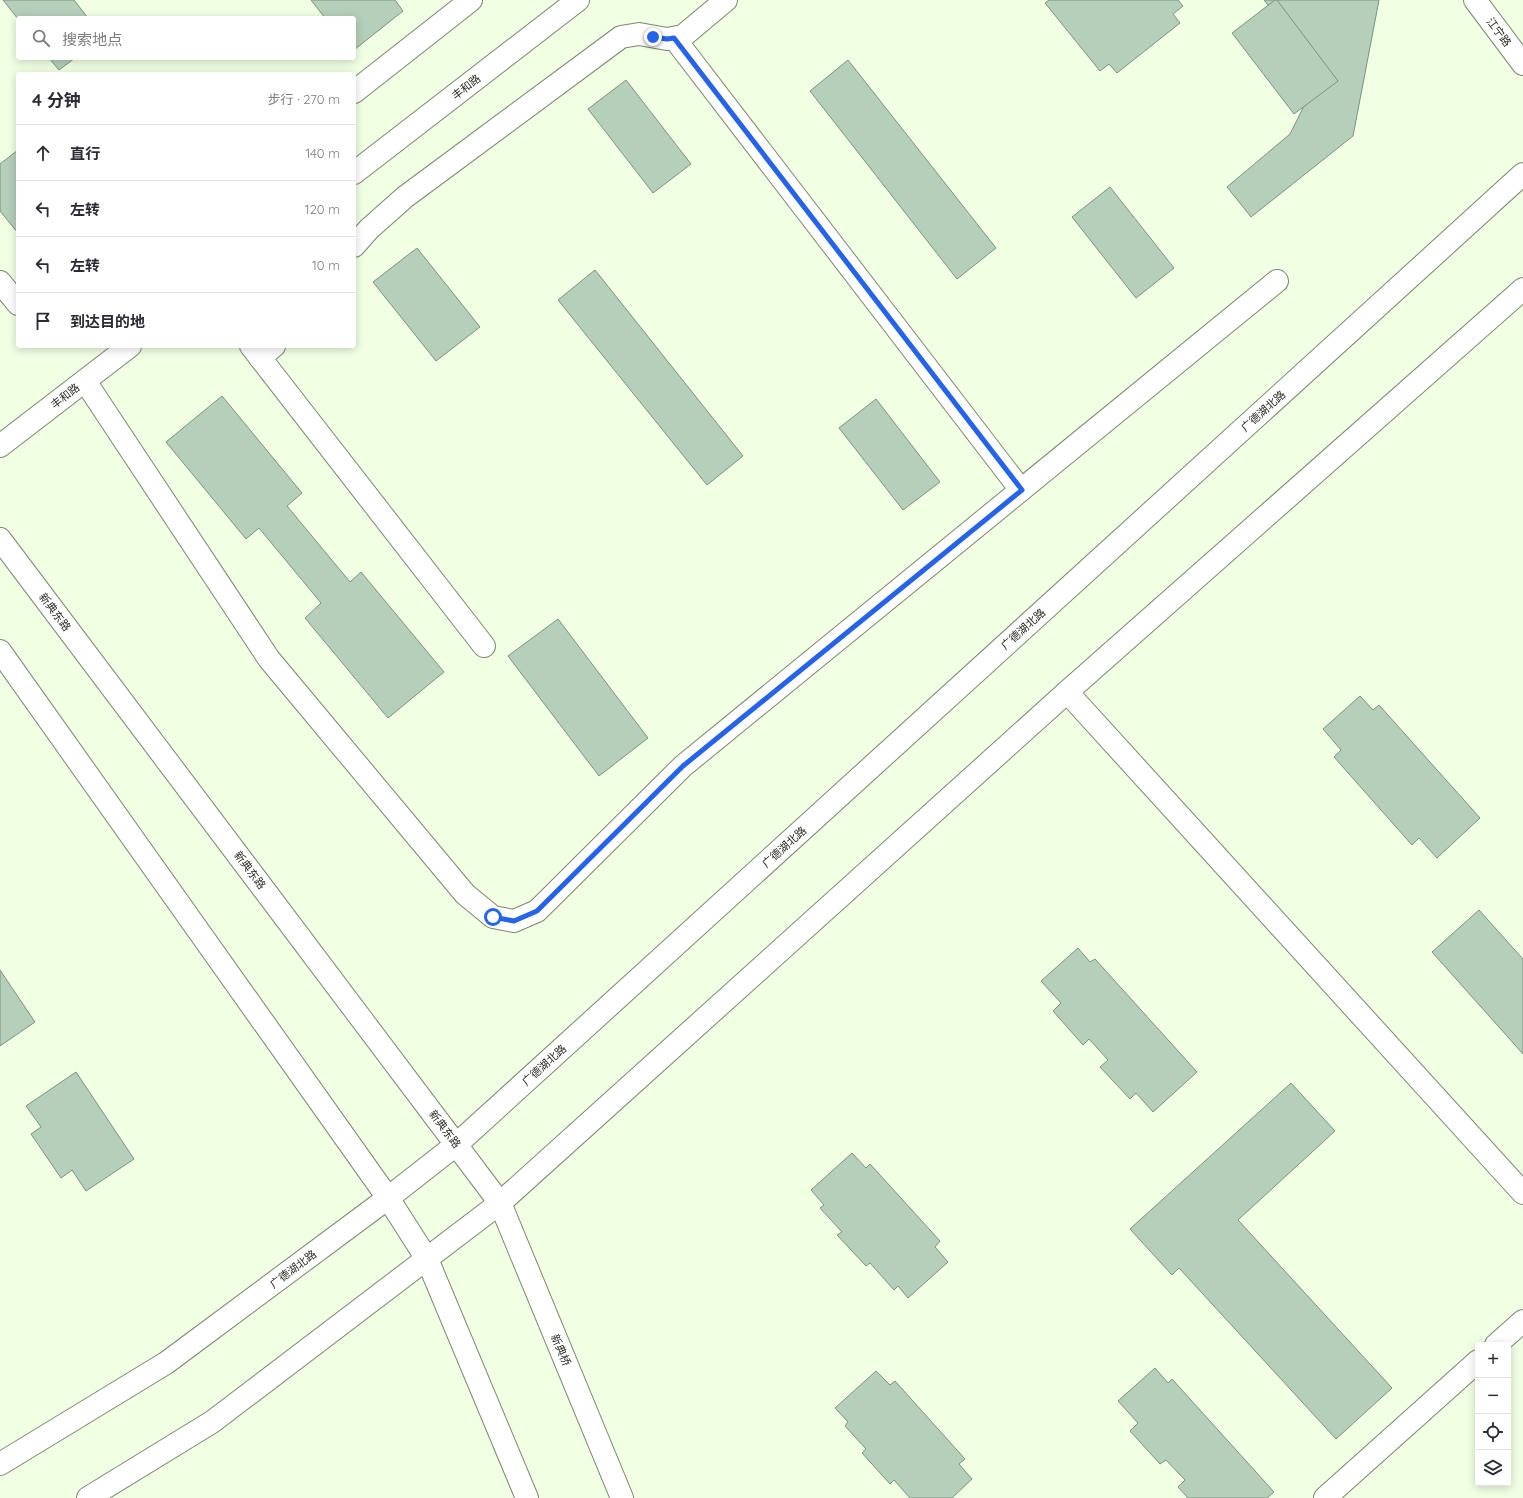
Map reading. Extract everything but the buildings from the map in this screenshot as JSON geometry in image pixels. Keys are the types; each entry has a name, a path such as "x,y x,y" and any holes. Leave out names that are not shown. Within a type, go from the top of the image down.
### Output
{"main road":[{"path":"356,90 471,0"},
{"name":"丰和路","path":"356,171 578,0"},
{"path":"356,244 369,229 405,197 621,37 639,34 667,39 683,36 726,0"},
{"name":"江宁路","path":"1475,0 1523,64"},
{"path":"674,38 1022,490"},
{"name":"广德湖北路","path":"0,1464 166,1364 388,1198 457,1144 1523,174"},
{"path":"0,282 16,302"},
{"path":"85,381 269,659 465,894 493,917 514,921 537,911 683,766 1277,282"},
{"path":"88,1498 212,1422 500,1202 1067,692 1523,289"},
{"name":"丰和路","path":"0,446 127,348"},
{"path":"262,350 484,646"},
{"name":"新典东路","path":"0,539 500,1202"},
{"path":"0,652 388,1198 427,1259 526,1498"},
{"path":"1067,692 1523,1193"},
{"name":"新典桥","path":"500,1202 622,1498"},
{"path":"1499,1342 1523,1321"},
{"path":"1325,1498 1475,1364"}],"route":[{"path":"493,917 514,921 537,911 683,766 1022,490 674,38 667,39 653,37"}]}
